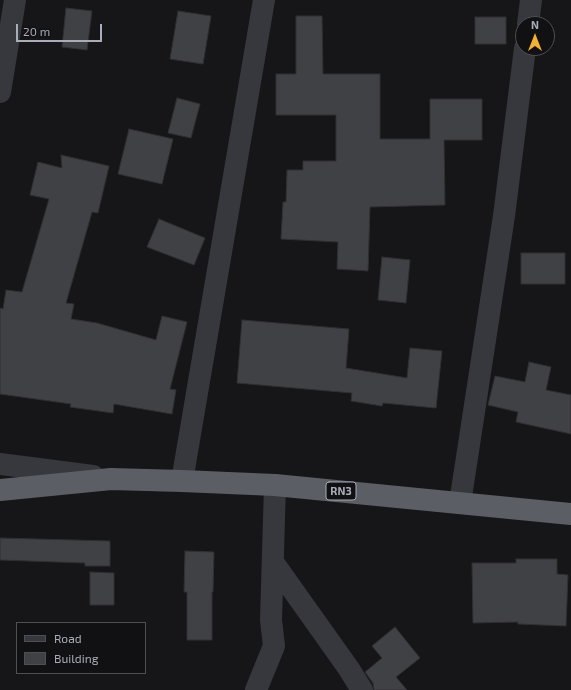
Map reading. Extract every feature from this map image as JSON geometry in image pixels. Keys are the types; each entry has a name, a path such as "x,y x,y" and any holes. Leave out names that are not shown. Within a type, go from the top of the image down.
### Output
{"highway":[{"name":"RN3","path":"0,490 110,479 182,481 275,485 571,514"}],"street":[{"path":"0,92 15,0"},
{"path":"182,481 264,0"},
{"path":"529,16 531,0"},
{"path":"460,503 504,216 524,56"},
{"path":"0,464 110,479"},
{"path":"256,690 274,646 271,620 275,485"},
{"path":"273,562 345,663 362,690"}],"building":[{"path":"66,8 92,11 87,50 62,47"},
{"path":"178,11 211,16 203,64 170,59"},
{"path":"296,16 322,16 323,74 380,74 380,139 430,139 430,99 482,99 482,140 444,140 445,205 370,207 368,271 337,269 338,242 281,239 283,202 286,202 287,170 303,170 303,161 336,161 336,115 276,115 276,74 296,74"},
{"path":"475,17 506,17 506,44 475,44"},
{"path":"177,98 200,104 191,138 168,133"},
{"path":"129,129 173,139 162,184 118,174"},
{"path":"61,155 109,166 98,213 92,212 66,303 74,304 71,319 97,323 156,340 162,316 187,322 170,389 176,390 172,414 114,404 113,413 70,407 71,404 0,394 0,308 3,309 6,290 22,292 49,199 30,195 38,162 62,168"},
{"path":"159,219 205,238 194,265 147,247"},
{"path":"521,253 565,253 565,284 521,284"},
{"path":"382,257 410,260 406,303 378,300"},
{"path":"242,320 349,329 346,368 407,378 410,348 442,351 436,408 383,403 382,406 351,401 352,393 237,383"},
{"path":"529,362 551,367 546,390 571,395 571,434 516,422 518,412 488,405 495,376 525,382"},
{"path":"0,538 110,541 110,566 85,566 85,563 0,560"},
{"path":"185,551 214,552 212,640 187,640 187,592 184,592"},
{"path":"516,559 557,559 557,574 568,575 566,626 518,624 518,622 473,623 472,563 516,563"},
{"path":"90,572 114,573 114,605 90,605"},
{"path":"395,627 420,658 396,677 407,690 374,690 373,683 365,672 382,658 372,646"}]}
